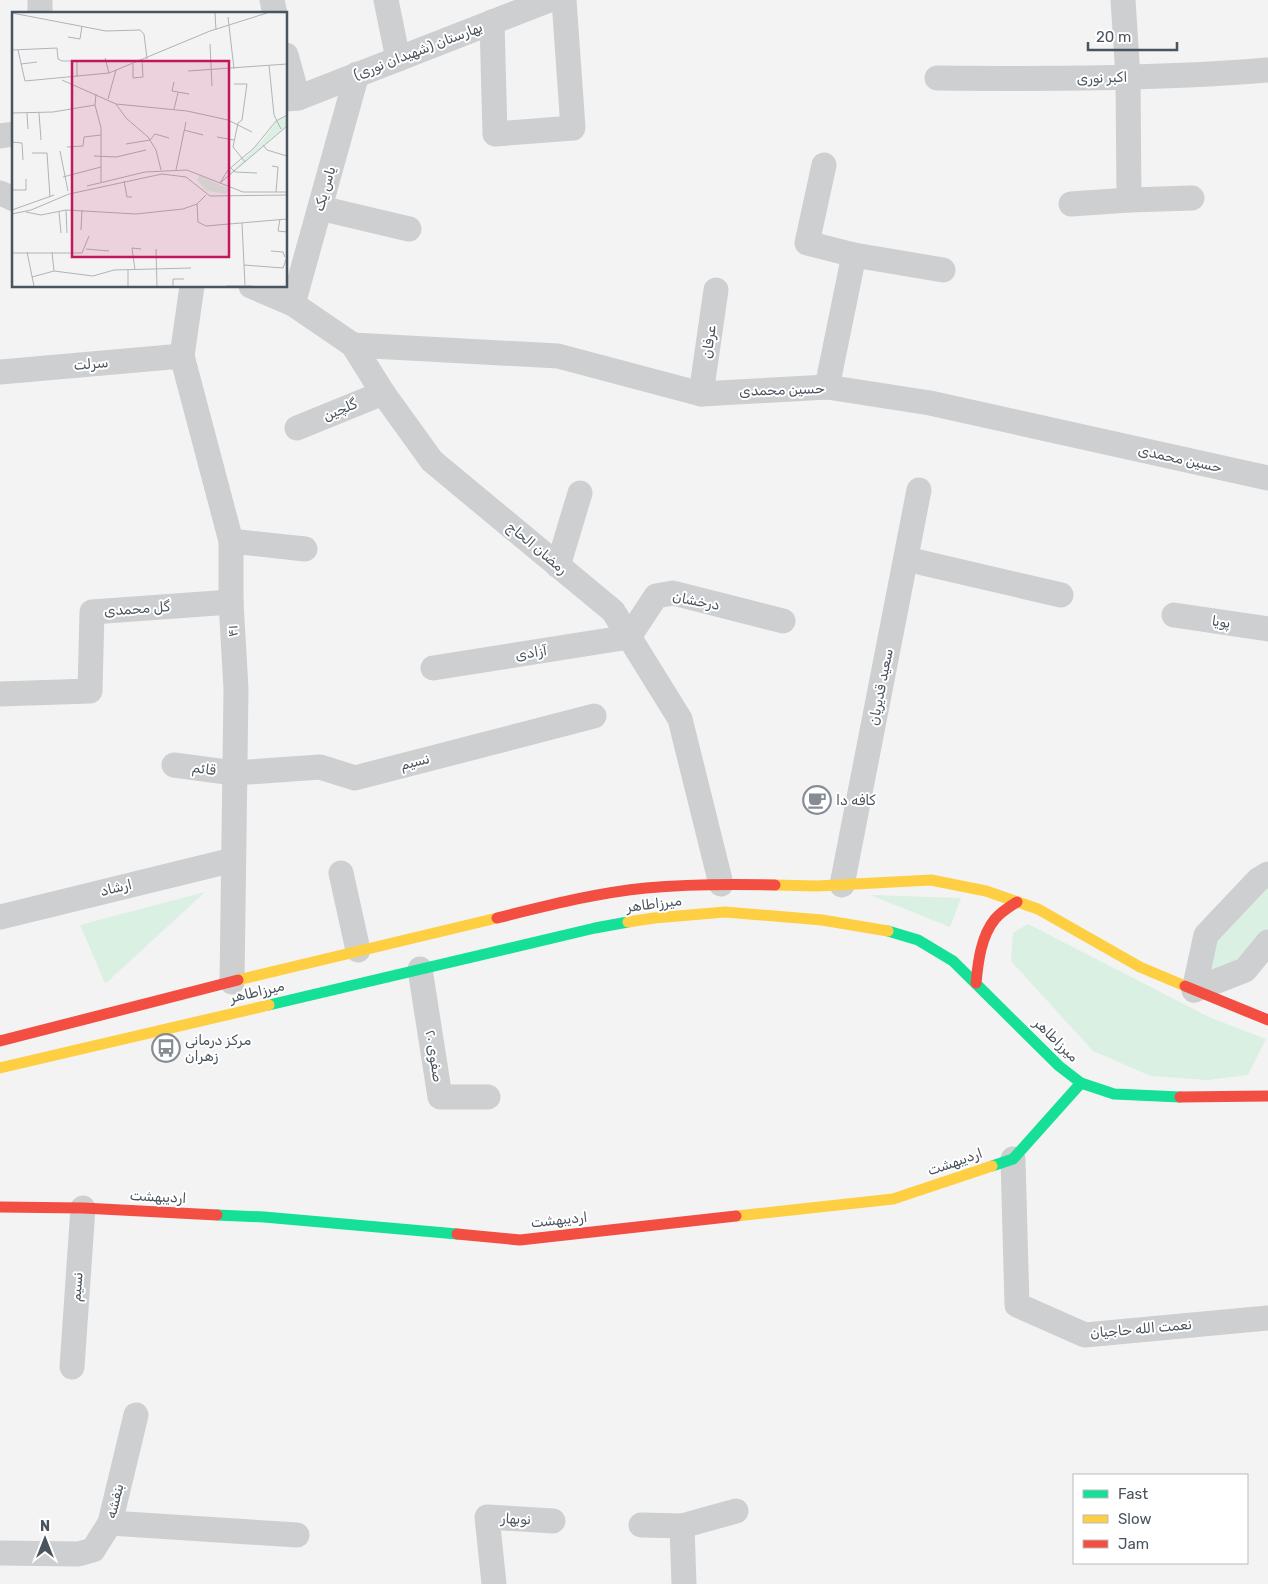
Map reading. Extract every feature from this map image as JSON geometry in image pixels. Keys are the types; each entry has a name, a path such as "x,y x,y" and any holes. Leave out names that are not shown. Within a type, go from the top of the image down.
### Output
{"main road":[{"name":"میرزاطاهر","path":"0,1041 358,950 586,897 646,888 721,884 817,886 931,880 986,891 1038,909 1140,967 1268,1020"},
{"path":"976,983 982,945 994,920 1017,902"},
{"name":"میرزاطاهر","path":"0,1068 595,928 654,918 725,912 822,920 879,929 918,940 953,961 1059,1066 1081,1083 1114,1094 1169,1097 1268,1096"},
{"name":"اردیبهشت","path":"0,1207 82,1208 264,1217 520,1240 894,1198 1013,1158 1081,1083"}],"street":[{"path":"386,0 398,59"},
{"name":"بهارستان (شهیدان نوری)","path":"292,99 549,0"},
{"path":"492,22 495,134 573,128 564,0"},
{"path":"1123,0 1128,77 1129,200"},
{"path":"288,69 292,99"},
{"name":"اکبر نوری","path":"936,78 1061,79 1215,74 1268,70"},
{"name":"یاس یک","path":"293,304 357,74"},
{"path":"824,165 807,243 854,255 943,270"},
{"path":"0,192 12,199"},
{"path":"1071,204 1192,198"},
{"path":"320,208 409,229"},
{"path":"827,387 854,255"},
{"name":"۴۱","path":"192,288 182,356 231,541 231,602 236,689 232,982"},
{"name":"رمضان الحاج","path":"256,288 293,304 352,345 383,393 432,461 613,610 680,719 721,884"},
{"name":"عرفان","path":"701,394 716,290"},
{"name":"حسین محمدی","path":"352,345 558,356 701,394 827,387 930,404 1268,478"},
{"name":"سرلت","path":"0,372 182,356"},
{"name":"گلچین","path":"297,428 383,393"},
{"name":"سعید قدیریان","path":"842,885 919,490"},
{"path":"558,566 580,493"},
{"path":"231,541 305,549"},
{"path":"906,559 1061,595"},
{"name":"درخشان","path":"629,637 656,596 673,593 783,621"},
{"name":"گل محمدی","path":"0,694 90,691 92,612 231,602"},
{"name":"پویا","path":"1174,616 1268,629"},
{"name":"آزادی","path":"433,668 629,637"},
{"name":"نسیم","path":"234,773 320,767 355,778 594,716"},
{"name":"قائم","path":"174,765 234,773"},
{"name":"ارشاد","path":"0,917 233,860"},
{"path":"341,873 358,950"},
{"path":"1194,990 1206,935 1258,880 1268,874"},
{"path":"1194,990 1245,970 1268,942"},
{"name":"صفوی ۲۰","path":"420,969 440,1097 488,1097"},
{"name":"نعمت الله حاجیان","path":"1013,1158 1017,1305 1084,1335 1268,1318"},
{"name":"نسیم","path":"72,1366 82,1208"},
{"name":"بنفشه","path":"0,1553 78,1554 93,1550 110,1523 136,1415"},
{"path":"641,1525 682,1526 736,1511"},
{"name":"نوبهار","path":"494,1584 487,1517 553,1521"},
{"path":"110,1523 297,1535"},
{"path":"682,1526 684,1584"}],"green space":[{"path":"1268,883 1268,938 1243,967 1204,977 1214,941"},
{"path":"205,892 106,983 105,983 80,925"},
{"path":"870,895 961,898 950,927"},
{"path":"1028,924 1211,1018 1266,1039 1248,1075 1207,1080 1151,1076 1093,1051 1011,961 1013,933"}],"traffic: fast":[{"path":"269,1005 595,928 628,922"},
{"path":"888,931 918,940 953,961 1059,1066 1081,1083 1114,1094 1180,1097"},
{"path":"992,1166 1013,1159 1081,1083"},
{"path":"217,1215 264,1217 457,1234"}],"traffic: slow":[{"path":"775,885 817,886 931,880 986,891 1038,909 1140,967 1185,986"},
{"path":"628,922 725,912 822,920 888,931"},
{"path":"238,980 497,918"},
{"path":"0,1068 269,1005"},
{"path":"736,1216 893,1199 992,1166"}],"traffic: jam":[{"path":"497,918 571,900 627,890 694,885 775,885"},
{"path":"976,983 979,958 986,933 997,916 1017,902"},
{"path":"0,1041 238,980"},
{"path":"1185,986 1268,1020"},
{"path":"1180,1097 1268,1096"},
{"path":"0,1207 83,1208 217,1215"},
{"path":"457,1234 520,1240 736,1216"}],"place":[{"name":"کافه دا","path":"817,800"},
{"name":"مرکز درمانی زهران","path":"166,1048"}]}
